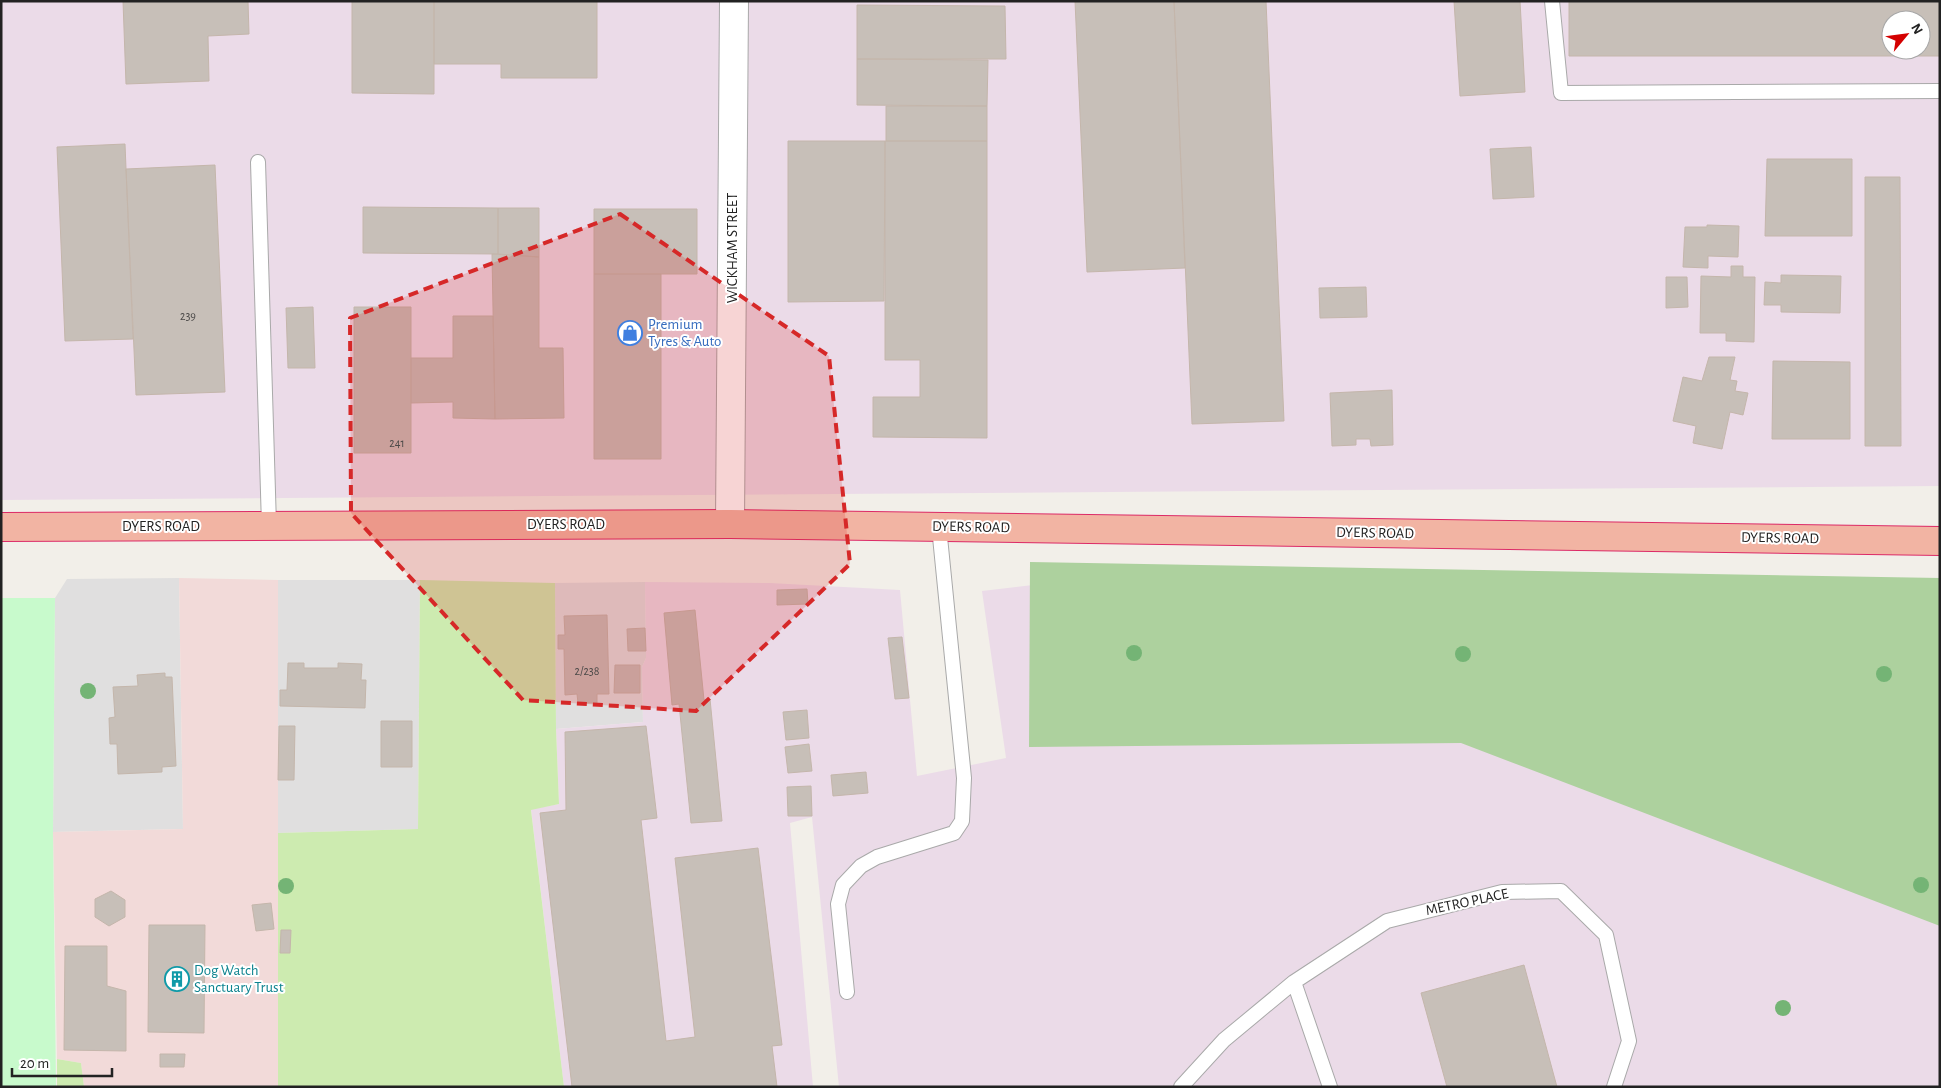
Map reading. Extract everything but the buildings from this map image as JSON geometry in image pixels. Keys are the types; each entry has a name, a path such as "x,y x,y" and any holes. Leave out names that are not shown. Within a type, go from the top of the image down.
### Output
{"highway":[{"name":"DYERS ROAD","path":"1,527 730,524 1940,541"}],"street":[{"name":"WICKHAM STREET","path":"730,524 734,1"}],"lane":[{"path":"1552,1 1561,93 1940,91"},
{"path":"258,162 269,525"},
{"path":"847,992 838,904 843,885 861,866 877,857 954,833 962,822 964,778 939,527"},
{"name":"METRO PLACE","path":"1181,1087 1224,1040 1294,982 1388,921 1502,892 1560,891 1606,935 1629,1041 1614,1087"},
{"path":"1294,982 1330,1087"}],"highlighted area":[{"path":"620,214 829,356 850,564 696,711 523,700 351,513 350,318"}],"shaded area":[{"path":"1,1 1940,1 1940,486 1,500"},
{"path":"179,578 183,829 53,832 55,598 67,579"},
{"path":"179,578 278,580 278,1087 84,1087 81,1063 57,1059 53,832 183,829"},
{"path":"1093,578 1940,582 1940,1087 839,1087 812,817 790,823 813,1087 564,1087 531,809 559,804 556,729 643,722 642,667 646,658 645,582 769,583 900,590 917,776 1006,758 982,591"},
{"path":"278,580 420,580 418,829 278,833"},
{"path":"645,582 646,658 642,667 643,722 556,729 555,583"}],"green space":[{"path":"1030,562 1940,578 1940,926 1461,743 1029,747"},
{"path":"420,580 555,583 556,729 559,804 531,810 564,1087 278,1087 278,833 418,829"},
{"path":"1,598 55,598 53,832 56,1087 1,1087"},
{"path":"57,1059 81,1063 84,1087 57,1087"}],"place":[{"name":"Premium Tyres & Auto","path":"630,333"},
{"name":"Dog Watch Sanctuary Trust","path":"177,979"}]}
